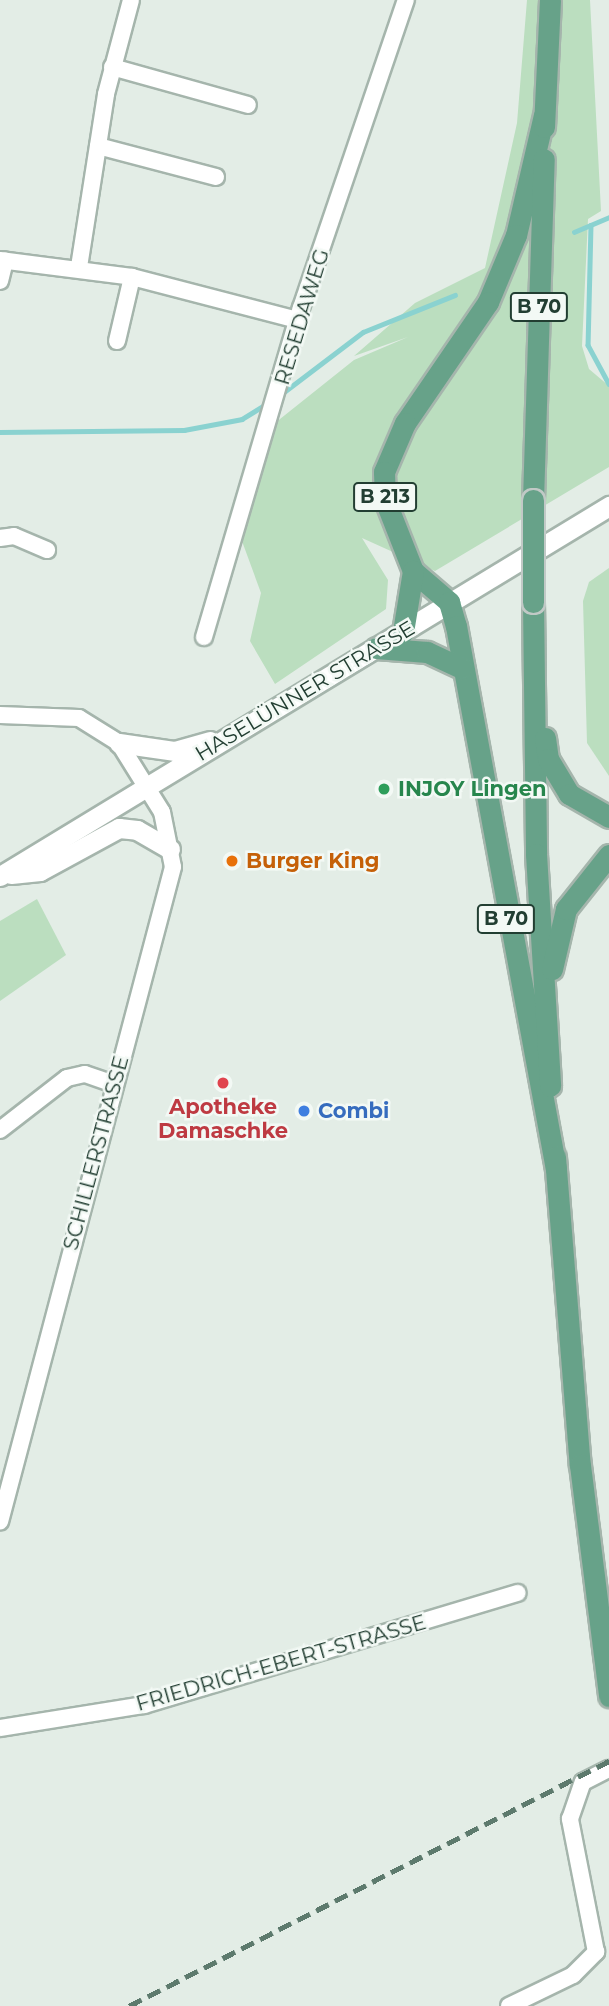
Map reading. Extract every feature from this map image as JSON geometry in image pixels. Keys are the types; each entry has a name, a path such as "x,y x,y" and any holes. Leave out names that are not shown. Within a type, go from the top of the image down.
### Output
{"main road":[{"name":"B 70","path":"550,0 533,499 534,666 545,1005 556,1169 587,1529 609,1696"},
{"name":"B 213","path":"413,571 385,500 384,472 405,423 488,302 516,235 544,115"},
{"path":"413,571 449,602"},
{"path":"402,632 413,571"},
{"name":"B 70","path":"449,602 556,1169"},
{"path":"376,648 427,652 462,668"},
{"path":"534,666 556,778 583,807 609,817"},
{"path":"545,1005 566,909 609,855"}],"street":[{"path":"79,267 112,67 131,0"},
{"name":"RESEDAWEG","path":"204,637 284,376 297,320 405,0"},
{"path":"112,67 248,105"},
{"path":"98,146 216,177"},
{"path":"0,281 3,261 79,267 132,277 297,320"},
{"path":"117,341 132,277"},
{"name":"HASELÜNNER STRASSE","path":"1,875 609,506"},
{"path":"0,538 14,536 47,550"},
{"path":"0,715 79,718 119,743 176,751 231,736"},
{"name":"SCHILLERSTRASSE","path":"0,1522 114,1084 168,902 170,849 150,786 119,743"},
{"path":"1,875 40,871 119,828 137,830 170,849"},
{"path":"0,1130 67,1078 85,1074 114,1084"},
{"name":"FRIEDRICH-EBERT-STRASSE","path":"0,1728 144,1705 518,1592"},
{"path":"509,2006 573,1975 596,1952 569,1819 583,1782 609,1769"}],"green space":[{"path":"527,0 590,0 601,211 588,219 582,346 589,369 609,386 609,467 435,571 362,538 388,580 386,609 275,684 250,641 261,593 239,533 275,423 354,360 408,337 354,356 415,303 485,268 517,123"},
{"path":"609,568 609,776 587,743 583,601 589,582"},
{"path":"37,899 66,955 0,1001 0,921"}],"waterway":[{"path":"574,232 609,217"},
{"path":"591,225 588,345 609,384"},
{"path":"280,395 363,332 455,295"},
{"path":"0,432 184,430 242,419 266,404"}],"railway":[{"path":"129,2006 609,1761"}],"place":[{"name":"INJOY Lingen","path":"384,789"},
{"name":"Burger King","path":"232,861"},
{"name":"Apotheke Damaschke","path":"223,1083"},
{"name":"Combi","path":"304,1111"}]}
